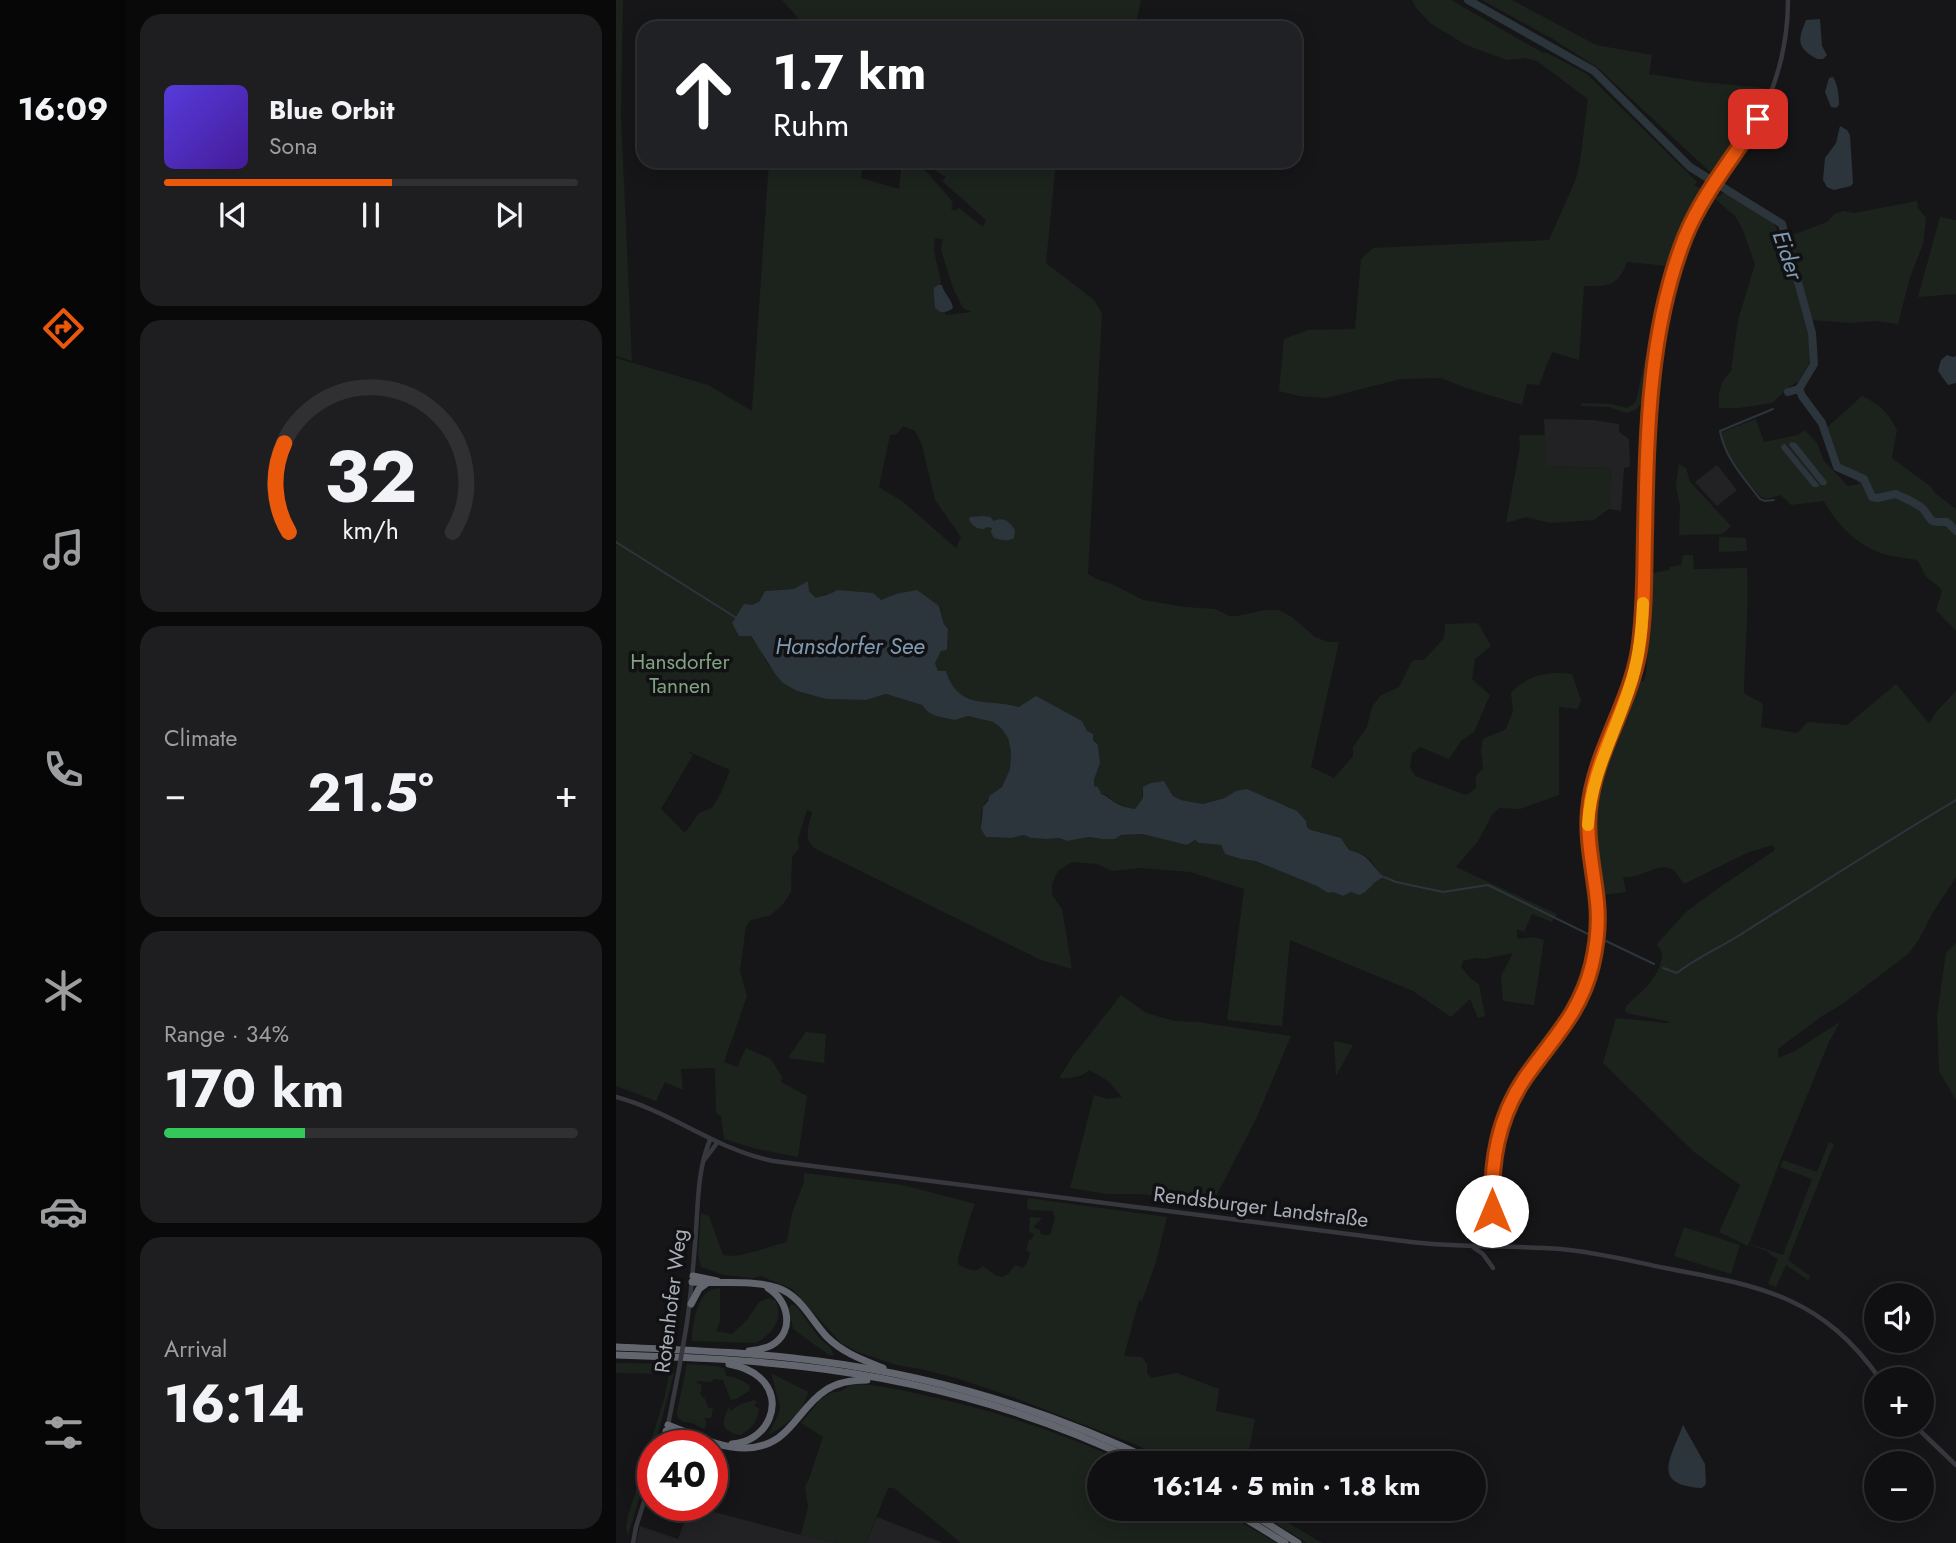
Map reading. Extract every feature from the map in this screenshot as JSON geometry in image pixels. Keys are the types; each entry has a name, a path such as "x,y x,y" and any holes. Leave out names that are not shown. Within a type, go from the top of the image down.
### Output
{"highway":[{"path":"692,1279 777,1288 794,1297 827,1337 847,1352 911,1377"},
{"path":"692,1279 708,1283"},
{"path":"691,1304 699,1289 717,1281"},
{"path":"737,1353 768,1347 785,1331 787,1317 784,1303 777,1294 761,1285"},
{"path":"616,1347 737,1353 829,1362 911,1377 1034,1412 1131,1451"},
{"path":"616,1355 796,1365 892,1381 1026,1417 1113,1451"},
{"path":"708,1359 756,1374 772,1397 771,1417 761,1433 745,1442 728,1443"},
{"path":"728,1445 745,1448 773,1441 792,1427 820,1394 838,1384 855,1380 892,1381"},
{"path":"667,1428 671,1430"},
{"path":"667,1428 674,1430"},
{"path":"1249,1521 1285,1543"},
{"path":"1263,1521 1298,1543"}],"street":[{"path":"1493,1247 1492,1174 1500,1130 1524,1080 1574,1012 1591,967 1597,935 1597,914 1588,846 1590,804 1598,769 1631,685 1639,647 1648,421 1661,326 1677,262 1691,225 1758,119 1772,90 1784,47 1788,0"},
{"name":"Rendsburger Landstraße","path":"616,1097 658,1112 710,1140 750,1156 792,1164 1436,1245 1564,1249 1759,1288 1804,1307 1836,1330 1871,1367"},
{"name":"Rotenhofer Weg","path":"705,1159 710,1140"},
{"name":"Rotenhofer Weg","path":"667,1428 691,1304 700,1174 705,1159 717,1143"},
{"path":"1472,1246 1483,1254 1493,1268"},
{"path":"1927,1437 1956,1465"},
{"path":"633,1543 638,1521"}],"shaded area":[{"path":"1544,419 1593,420 1619,424 1619,432 1629,439 1630,467 1624,468 1621,511 1609,509 1611,468 1546,466"},
{"path":"1717,465 1737,490 1717,506 1695,482"},
{"path":"728,1516 837,1543 636,1543 640,1526 678,1539 685,1521 728,1521"},
{"path":"877,1517 943,1543 866,1543"}],"green space":[{"path":"616,0 623,0 621,117 632,361 616,356"},
{"path":"782,0 1141,0 1136,21 801,21"},
{"path":"1412,0 1451,0 1543,53 1587,74 1697,182 1694,185 1702,190 1669,266 1627,262 1616,281 1600,286 1584,286 1579,360 1552,352 1539,385 1527,384 1522,405 1441,378 1401,379 1326,398 1279,391 1284,339 1308,330 1355,329 1361,259 1373,248 1549,240 1576,179 1588,99 1537,61 1525,58 1507,60 1466,45 1430,23"},
{"path":"1482,0 1512,0 1596,45 1652,55 1649,74 1765,88 1743,134 1710,172 1597,67"},
{"name":"Hansdorfer Tannen","path":"769,168 862,168 861,178 899,189 901,168 923,168 953,202 951,209 955,211 959,208 983,227 986,220 942,181 946,177 933,168 1055,168 1046,263 1094,300 1102,313 1088,574 1143,600 1215,609 1229,616 1279,610 1292,617 1315,637 1328,642 1339,642 1311,767 1334,778 1353,756 1353,747 1367,727 1372,707 1380,696 1399,687 1414,660 1424,660 1444,638 1445,624 1478,623 1491,646 1475,659 1472,679 1490,695 1474,732 1461,741 1449,759 1420,747 1412,754 1410,767 1415,776 1466,795 1476,788 1476,776 1483,768 1483,739 1506,729 1513,711 1511,693 1531,678 1555,673 1572,674 1581,700 1578,709 1559,707 1559,795 1520,809 1499,808 1492,815 1478,841 1456,867 1557,914 1552,922 1532,914 1524,932 1517,929 1517,939 1534,937 1544,940 1534,1005 1503,1001 1501,976 1513,953 1463,961 1461,967 1479,984 1485,1016 1478,1018 1470,999 1451,1017 1413,991 1290,940 1282,1026 1227,1020 1244,889 1190,872 1141,868 1112,871 1097,864 1072,862 1058,871 1052,884 1052,895 1062,909 1072,969 1041,960 816,849 808,837 812,812 807,810 798,839 799,848 792,857 791,892 771,915 751,920 746,926 740,971 747,996 724,1062 737,1067 746,1048 771,1059 782,1077 781,1082 807,1096 798,1157 724,1139 721,1116 716,1113 715,1068 681,1069 683,1090 665,1082 656,1101 616,1086 616,358 708,385 752,411","holes":["935,238 943,239 941,250 953,288 963,308 972,312 946,315 938,297 941,282 934,251","903,426 915,431 922,445 935,500 961,537 956,548 902,501 879,487 890,435 897,434","808,581 809,591 816,598 825,594 881,600 896,594 940,606 944,624 948,629 947,650 941,651 935,663 938,671 946,671 957,693 991,704 1060,710 1082,721 1098,745 1100,763 1094,786 1112,801 1135,809 1143,798 1142,791 1164,781 1173,796 1203,804 1225,798 1267,797 1288,806 1311,830 1341,838 1349,850 1370,860 1375,870 1372,883 1367,891 1351,892 1343,896 1328,893 1318,886 1254,861 1225,854 1221,845 1199,843 1195,840 1187,845 1142,834 1121,835 1115,839 1089,837 1067,841 1024,835 1011,838 986,837 981,814 983,807 989,796 1002,787 1010,769 1008,738 1001,728 993,722 968,716 955,720 928,712 922,705 886,694 866,700 826,699 797,691 768,665 760,649 735,617 759,602 765,591 795,589","685,750 730,770 712,808 699,813 685,833 661,809 693,755"]},
{"path":"1726,192 1774,223 1786,253 1808,333 1811,359 1799,381 1772,403 1739,408 1719,408 1719,394 1722,382 1731,371 1738,320 1755,264 1735,216 1714,198"},
{"path":"1917,201 1918,208 1926,218 1923,244 1910,277 1898,324 1812,320 1787,237 1827,222 1843,211 1854,213"},
{"path":"1940,217 1956,220 1956,294 1918,297"},
{"path":"1669,266 1672,267 1642,403 1627,413 1609,407 1582,406 1581,403 1611,404 1627,408 1636,401 1659,295"},
{"path":"1862,396 1882,409 1897,430 1892,458 1956,509 1956,631 1936,610 1942,591 1925,575 1917,560 1884,554 1865,546 1841,526 1824,501 1791,505 1781,495 1767,499 1761,497 1730,459 1726,450 1722,432 1756,419 1764,442 1798,435 1805,430 1817,443 1824,461 1848,486 1860,484 1832,455 1821,433"},
{"path":"1519,435 1545,435 1547,466 1611,468 1609,509 1594,520 1550,523 1526,517 1506,523 1520,447"},
{"path":"1679,464 1686,468 1690,482 1731,526 1722,534 1679,535 1680,506 1676,486"},
{"path":"1719,537 1746,538 1747,551 1719,552"},
{"path":"1683,555 1693,555 1694,569 1747,568 1744,690 1745,694 1762,703 1761,727 1797,733 1808,722 1847,725 1896,684 1929,723 1956,691 1956,877 1908,954 1778,1049 1778,1058 1793,1052 1840,1022 1829,1042 1778,1166 1748,1246 1719,1232 1740,1185 1694,1152 1603,1063 1616,1018 1671,1022 1627,1013 1625,1010 1659,969 1662,953 1657,944 1687,911 1775,850 1773,845 1749,852 1684,884 1674,871 1662,867 1623,877 1626,892 1602,895 1594,826 1598,788 1640,681 1643,682 1646,674 1653,573 1681,565"},
{"path":"1956,943 1956,1100 1939,1071 1937,1016 1946,953"},
{"path":"1121,995 1146,1013 1174,1021 1291,1036 1256,1119 1212,1204 1070,1188 1094,1095 1108,1099 1122,1097 1108,1081 1089,1070 1079,1076 1059,1078"},
{"path":"806,1032 826,1034 824,1063 788,1058"},
{"path":"1334,1041 1353,1045 1336,1076"},
{"path":"1829,1142 1834,1144 1788,1260 1810,1276 1808,1280 1786,1265 1776,1287 1768,1284 1778,1259 1751,1244 1783,1255 1812,1179 1780,1167 1783,1160 1817,1172"},
{"path":"804,1173 903,1185 975,1204 958,1264 974,1270 983,1266 1002,1277 1015,1265 1022,1268 1027,1263 1030,1253 1026,1250 1034,1234 1029,1231 1030,1217 1042,1218 1034,1228 1040,1230 1043,1235 1050,1235 1055,1218 1053,1211 1029,1210 1028,1198 1167,1217 1156,1262 1142,1301 1139,1300 1124,1356 1142,1357 1147,1364 1147,1374 1152,1378 1177,1373 1219,1389 1216,1411 1255,1419 1249,1451 1148,1451 1013,1397 956,1378 897,1365 858,1352 841,1343 792,1289 761,1276 753,1278 724,1275 701,1267 698,1254 701,1213 709,1216 723,1255 746,1254 784,1243 787,1241 792,1213 804,1182"},
{"path":"1684,1227 1740,1245 1731,1274 1674,1256"},
{"path":"720,1288 720,1322 716,1331 732,1334 747,1320 759,1302 769,1298 776,1301 778,1308 772,1331 756,1343 692,1341 694,1322 701,1300 709,1291"},
{"path":"791,1304 797,1307 834,1355 829,1355 793,1329 789,1309"},
{"path":"616,1363 673,1364 674,1373 659,1430 655,1430 669,1374 616,1373"},
{"path":"687,1364 725,1369 726,1376 744,1382 750,1386 749,1391 731,1400 723,1380 697,1381 702,1385 700,1394 708,1408 713,1408 711,1418 704,1418 707,1423 704,1429 683,1422 678,1418 677,1412"},
{"path":"771,1373 808,1392 803,1405 793,1417 769,1434 780,1406"},
{"path":"853,1384 871,1385 949,1401 1002,1415 1099,1451 1087,1451 1087,1521 1239,1521 1276,1543 961,1543 894,1488 888,1488 866,1543 837,1543 801,1535 808,1507 805,1486 823,1437 801,1423 819,1401 830,1393 841,1391"},
{"path":"754,1400 757,1402 754,1406 759,1408 753,1424 740,1435 729,1431 724,1421 730,1406 730,1411"},
{"path":"637,1487 637,1506 628,1535 628,1516"},
{"path":"1272,1521 1285,1521 1322,1543 1307,1543"}],"water":[{"path":"1820,19 1822,46 1827,55 1823,59 1807,52 1800,40 1806,20"},
{"path":"1833,77 1838,94 1839,105 1836,108 1831,107 1825,92 1829,78"},
{"path":"1840,126 1850,135 1853,183 1851,186 1834,190 1827,187 1823,180 1825,158 1836,143"},
{"path":"942,285 953,308 946,312 935,308 934,288"},
{"path":"1947,355 1956,356 1956,383 1948,385 1938,371 1941,360"},
{"path":"1791,442 1796,443 1827,482 1826,485 1821,485 1789,445"},
{"path":"1785,444 1818,487 1813,487 1781,448"},
{"path":"983,516 994,521 1000,519 1009,522 1015,530 1014,538 994,538 992,528 977,528 969,520 970,517"},
{"name":"Hansdorfer See","path":"808,581 809,591 816,598 837,590 873,593 881,600 917,590 939,606 948,629 947,650 941,651 935,663 938,671 946,671 951,684 966,698 1019,707 1036,696 1082,721 1098,745 1100,763 1094,786 1116,803 1135,809 1143,798 1143,787 1164,781 1173,796 1203,804 1247,789 1297,811 1311,830 1341,838 1349,850 1366,858 1384,877 1360,895 1351,892 1343,896 1328,893 1255,861 1225,854 1221,845 1199,843 1195,840 1187,845 1142,834 1121,835 1115,839 1089,837 1067,841 1024,835 1011,838 986,837 981,829 983,807 989,796 1002,787 1010,769 1008,738 1001,728 993,722 968,716 955,720 936,716 922,705 886,694 866,700 826,699 797,691 783,683 776,675 751,636 739,636 732,623 744,604 759,602 765,591 794,589"},
{"path":"1683,1425 1705,1464 1706,1484 1702,1488 1675,1482 1670,1475 1670,1459"}],"waterway":[{"name":"Eider","path":"1468,0 1594,71 1690,167 1782,224 1812,333 1814,364 1799,389"},
{"name":"Eider","path":"1799,389 1822,423 1837,467 1864,479 1872,497 1896,494 1923,509 1932,520 1947,522 1956,531"},
{"path":"1788,392 1799,389"},
{"path":"1773,409 1720,431 1730,459 1747,483 1760,499 1774,500"},
{"path":"616,542 735,617"},
{"path":"1663,968 1677,973 1956,800"},
{"path":"1384,877 1443,892 1488,885 1590,935"},
{"path":"1606,941 1654,964"}],"slow traffic":[{"path":"1588,825 1598,769 1625,704 1636,665 1643,603"}],"route":[{"path":"1492,1211 1494,1158 1506,1113 1524,1080 1574,1012 1586,986 1593,959 1597,935 1597,901 1588,846 1590,804 1598,769 1631,685 1639,647 1648,421 1653,373 1673,274 1685,237 1705,198 1758,119"}]}
